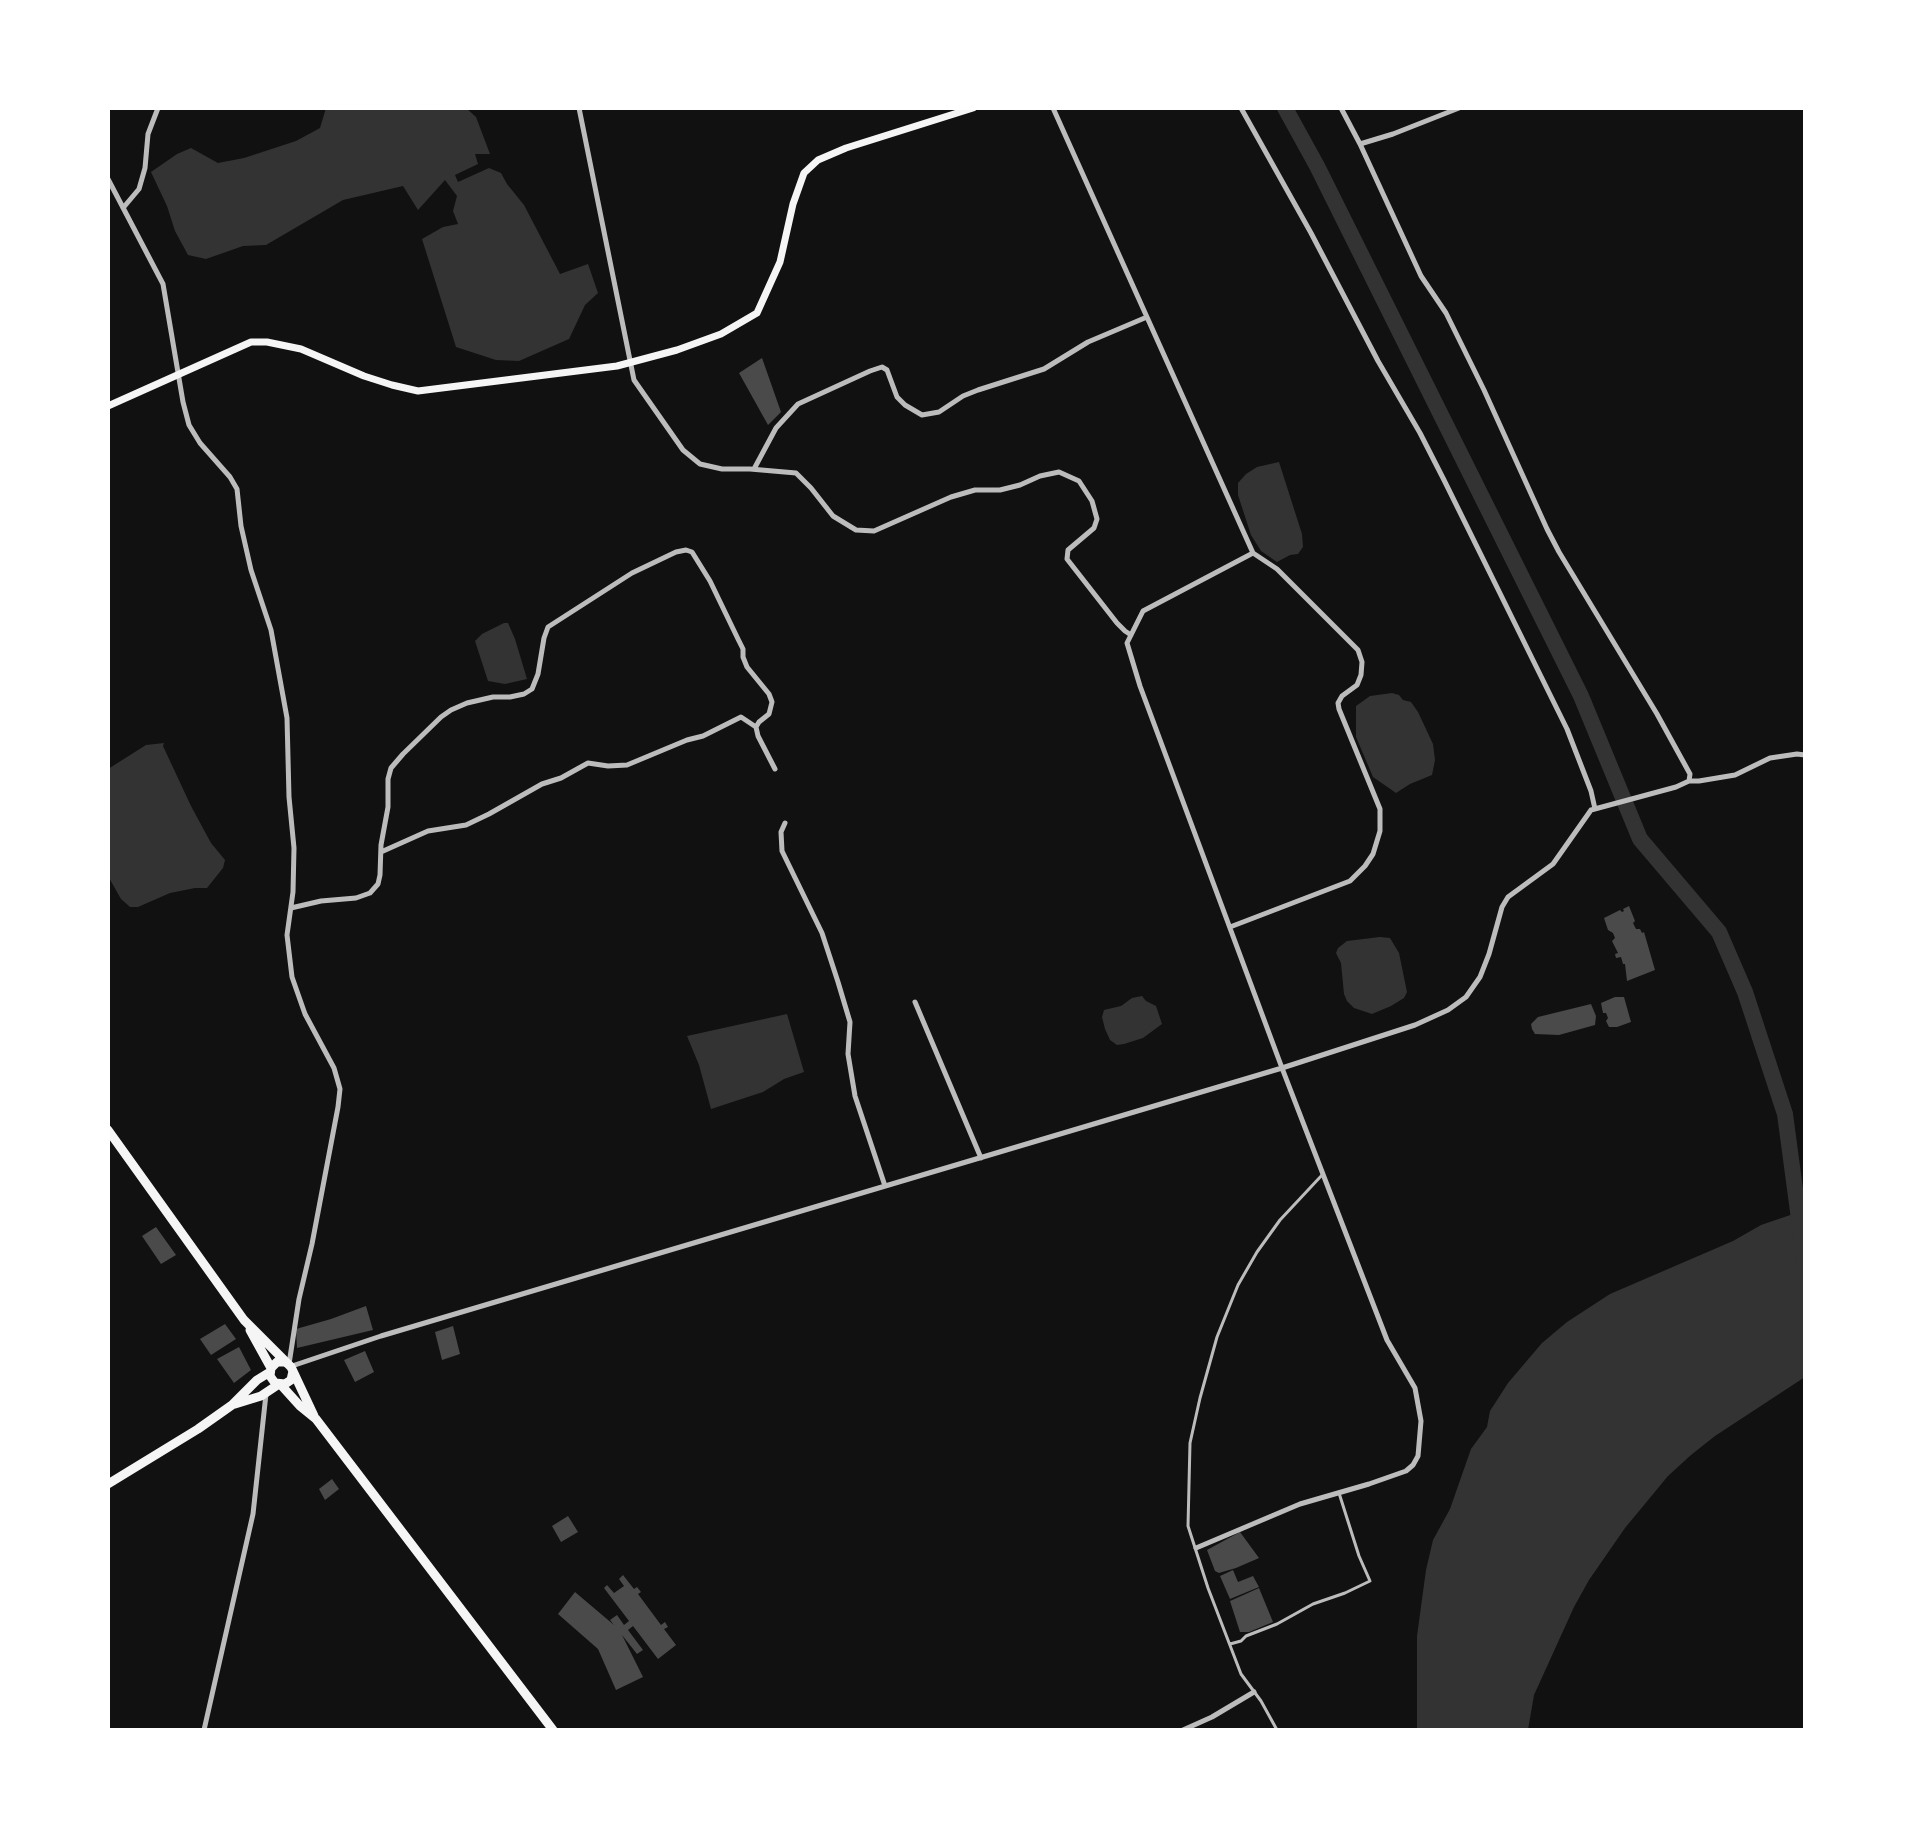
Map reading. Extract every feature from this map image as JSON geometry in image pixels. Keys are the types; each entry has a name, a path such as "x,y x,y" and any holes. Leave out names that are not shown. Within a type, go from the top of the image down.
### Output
{"highway":[{"path":"108,1130 244,1320 270,1370 272,1380 316,1419"},
{"path":"244,1320 291,1367 316,1419 553,1730"},
{"path":"108,1484 232,1405 277,1362 285,1362 291,1367"},
{"path":"232,1405 291,1380 291,1367"}],"main road":[{"path":"108,406 251,342 301,349 364,376 418,391 617,366 677,350 721,334 757,313 780,262 793,204 804,173 818,160 846,148 973,108"}],"street":[{"path":"123,208 139,189 145,168 148,134 158,108"},
{"path":"579,108 634,380 683,450 700,464 722,469 796,473 833,516 856,530 874,531 951,497 975,490 1000,490 1059,472 1079,481 1092,501 1097,519 1094,528 1068,550 1067,559 1117,623 1131,635"},
{"path":"1053,108 1253,553 1277,569 1358,650 1362,662 1357,685 1338,703 1380,809 1380,831 1373,854 1350,881 1230,927"},
{"path":"1241,108 1444,480 1571,737 1591,791 1593,810"},
{"path":"1341,108 1421,276 1446,313 1484,390 1547,529 1657,714 1690,774 1689,781"},
{"path":"1360,144 1459,108"},
{"path":"108,179 163,284 189,425 237,489 241,526 251,570 271,630 287,718 294,848 287,935 292,977 305,1014 334,1068 340,1089 299,1299 291,1367 381,1336 1282,1068 1415,1025 1448,1010 1466,997 1480,977 1497,921 1508,897 1553,864 1593,810 1689,781 1735,775 1770,758 1805,755"},
{"path":"754,469 787,413 798,404 870,371 882,367 887,370 897,397 905,405 922,415 939,412 963,396 1044,369 1088,342 1147,317"},
{"path":"291,908 370,893 378,884 388,807 388,779 391,768 403,754 451,710 493,697 524,694 532,689 548,627 632,573 676,552 692,552 738,639 747,667 769,694 772,702 769,714 756,727"},
{"path":"1196,1548 1300,1504 1406,1471 1416,1461 1420,1449 1421,1421 1415,1388 1387,1340 1282,1068 1140,686 1127,643 1143,611 1253,553"},
{"path":"381,852 428,831 466,825 588,763 627,765 703,736 741,717 756,727 775,769"},
{"path":"785,823 781,832 782,851 822,933 838,982 850,1022 848,1054 855,1096 885,1186"},
{"path":"915,1002 981,1158"},
{"path":"204,1730 253,1514 266,1393"},
{"path":"1183,1730 1254,1692"}],"lane":[{"path":"1277,1730 1241,1674 1188,1526 1190,1443 1217,1337 1238,1285 1280,1220 1323,1174"},
{"path":"1230,1644 1313,1604 1370,1581 1339,1493"}],"shaded area":[{"path":"326,108 466,108 476,117 490,154 475,154 478,164 455,175 458,182 489,168 501,173 524,205 560,274 588,264 598,293 585,305 569,339 519,361 496,360 456,347 422,239 443,227 458,224 453,211 457,196 445,180 418,210 403,186 343,200 266,245 243,246 206,259 188,255 151,172 191,148 218,163 296,141 320,128"},
{"path":"1279,462 1302,534 1303,547 1298,554 1277,562 1261,551 1251,535 1238,495 1238,483 1257,467"},
{"path":"508,623 515,639 527,679 505,684 488,681 475,641"},
{"path":"1392,693 1411,702 1418,712 1433,744 1435,760 1432,775 1396,793 1373,777 1356,737 1356,706 1370,696"},
{"path":"164,743 191,806 211,843 225,860 223,868 207,888 170,893 138,907 130,907 121,899 108,876 108,769 146,745"},
{"path":"1390,938 1399,953 1407,992 1404,998 1372,1014 1354,1008 1347,1001 1341,963 1336,953 1347,941"},
{"path":"1142,996 1156,1006 1162,1024 1143,1038 1117,1045 1110,1040 1105,1029 1104,1010"},
{"path":"787,1014 804,1072 784,1079 763,1092 711,1109 687,1036"},
{"path":"1805,1210 1805,1377 1691,1455 1668,1476 1625,1528 1574,1607 1534,1695 1528,1730 1417,1730 1417,1636 1433,1540 1450,1509 1471,1449 1487,1427 1490,1411 1508,1383 1542,1343 1567,1322 1610,1294 1733,1241 1761,1225"}],"building":[{"path":"762,358 781,412 768,425 739,373"},
{"path":"1629,906 1636,929 1644,932 1655,970 1627,981 1625,964 1621,957 1616,958 1615,954 1618,953 1612,941 1615,938 1604,918"},
{"path":"1624,997 1631,1022 1609,1027 1601,1003"},
{"path":"1591,1004 1596,1016 1595,1025 1559,1035 1535,1034 1532,1029 1531,1024 1538,1017"},
{"path":"156,1227 176,1255 161,1264 142,1236"},
{"path":"366,1306 373,1330 297,1348 296,1329"},
{"path":"225,1324 236,1339 211,1355 200,1339"},
{"path":"453,1326 460,1354 442,1360 435,1332"},
{"path":"239,1347 251,1370 234,1383 217,1359"},
{"path":"365,1351 374,1372 355,1382 344,1360"},
{"path":"332,1479 339,1489 325,1500 319,1489"},
{"path":"568,1516 578,1532 561,1542 552,1526"},
{"path":"1240,1532 1259,1558 1236,1568 1219,1573 1215,1571 1207,1550"},
{"path":"1233,1570 1238,1582 1253,1576 1259,1587 1230,1599 1220,1576"},
{"path":"623,1575 634,1589 637,1587 641,1592 638,1594 661,1625 665,1622 668,1627 664,1629 676,1645 658,1659 633,1626 628,1630 643,1650 637,1654 622,1635 643,1677 616,1690 598,1649 558,1614 575,1592 614,1625 610,1620 617,1615 624,1625 629,1621 604,1588 607,1585 614,1593 624,1586 619,1579"},
{"path":"1259,1588 1273,1622 1249,1632 1240,1632 1230,1601"}],"waterway":[{"path":"1285,108 1317,166 1581,696 1640,839 1719,932 1745,992 1785,1114 1805,1264"}]}
